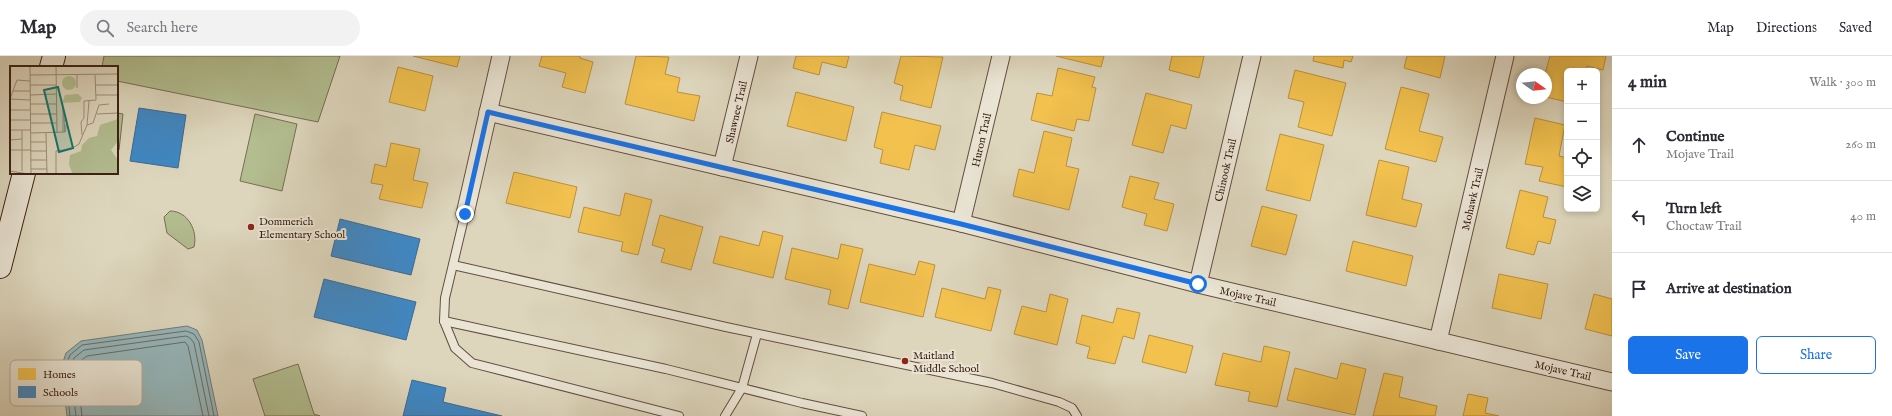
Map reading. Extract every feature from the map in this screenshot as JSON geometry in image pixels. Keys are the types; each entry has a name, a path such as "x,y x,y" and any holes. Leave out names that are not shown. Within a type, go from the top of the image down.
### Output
{"street":[{"path":"51,66 54,56"},
{"path":"465,214 501,56"},
{"name":"Shawnee Trail","path":"722,167 749,56"},
{"name":"Huron Trail","path":"961,224 1001,56"},
{"name":"Chinook Trail","path":"1198,284 1252,56"},
{"name":"Mohawk Trail","path":"1438,341 1505,56"},
{"name":"Mojave Trail","path":"488,112 961,224 1198,284 1612,382"},
{"path":"0,267 24,174"}],"lane":[{"path":"465,214 446,298 444,320 455,348 472,363 679,416"},
{"path":"453,265 756,334 808,343 992,383 1058,402 1072,408 1077,416"},
{"path":"444,320 666,369 862,416"},
{"path":"725,416 742,388 756,334"}],"green space":[{"path":"104,56 340,56 318,122 118,81 118,66 102,66"},
{"path":"118,113 123,114 118,150"},
{"path":"255,114 297,124 282,191 240,181"},
{"path":"170,211 182,214 187,218 193,229 195,241 194,247 188,249 167,233 164,217"},
{"path":"298,364 314,414 320,416 265,416 253,379"}],"water":[{"path":"187,326 197,330 202,340 218,416 67,416 66,406 142,406 142,360 64,360 66,353 81,341"}],"building: Homes":[{"path":"413,56 460,56 457,67"},
{"path":"542,56 580,56 580,58 593,62 585,93 562,87 566,73 539,66"},
{"path":"636,56 669,57 665,74 680,78 677,92 700,96 694,121 625,104"},
{"path":"796,56 849,56 846,68 822,62 819,75 793,68"},
{"path":"901,56 943,57 931,108 900,100 903,86 894,83"},
{"path":"1056,56 1104,56 1101,67"},
{"path":"1172,56 1204,56 1199,78 1169,70"},
{"path":"1314,56 1353,56 1351,62 1344,60 1343,68 1313,61"},
{"path":"1407,56 1445,56 1440,78 1404,68"},
{"path":"1550,56 1606,56 1603,70 1600,68 1587,66 1587,68 1564,68 1564,101 1552,98 1552,68 1547,68"},
{"path":"398,67 433,76 425,111 389,102"},
{"path":"1058,68 1095,77 1092,87 1096,88 1089,121 1077,119 1074,131 1031,120 1037,93 1052,96"},
{"path":"1295,70 1346,83 1332,136 1298,127 1304,102 1288,98"},
{"path":"1401,87 1429,94 1419,131 1443,137 1436,162 1385,149"},
{"path":"796,92 854,107 846,141 787,126"},
{"path":"1146,93 1192,105 1186,129 1171,125 1163,153 1132,145"},
{"path":"882,112 941,126 935,150 915,145 909,170 880,163 883,150 874,147"},
{"path":"1535,118 1564,125 1559,156 1564,157 1564,186 1539,181 1543,167 1525,164"},
{"path":"1044,131 1072,138 1066,166 1079,169 1069,210 1013,196 1019,169 1034,173"},
{"path":"1280,134 1324,145 1310,201 1266,190"},
{"path":"391,143 420,149 413,180 428,183 422,208 379,199 383,185 371,183 375,164 386,167"},
{"path":"1379,160 1409,167 1402,199 1422,204 1416,227 1366,215"},
{"path":"514,172 577,187 570,218 506,203"},
{"path":"1130,176 1159,183 1154,199 1174,204 1167,231 1144,225 1147,214 1122,207"},
{"path":"1520,190 1548,197 1543,217 1556,220 1550,244 1538,241 1534,255 1506,248"},
{"path":"625,193 652,200 638,255 621,251 623,242 578,232 584,207 620,216"},
{"path":"1262,206 1297,215 1286,255 1251,246"},
{"path":"660,215 703,227 691,270 661,262 665,249 652,245"},
{"path":"763,231 783,236 773,278 713,263 720,236 759,246"},
{"path":"1353,241 1413,256 1406,286 1346,271"},
{"path":"841,244 863,249 848,309 828,304 831,290 785,279 792,248 838,259"},
{"path":"919,261 935,265 923,317 860,302 869,264 915,275"},
{"path":"1499,274 1548,284 1541,319 1492,308"},
{"path":"988,287 1001,290 991,331 935,317 942,288 985,299"},
{"path":"1050,294 1068,299 1057,345 1014,334 1022,306 1046,312"},
{"path":"1594,294 1612,299 1612,336 1585,329"},
{"path":"1117,308 1140,313 1134,339 1123,336 1115,364 1087,358 1090,347 1076,343 1082,315 1113,323"},
{"path":"1149,335 1193,346 1186,373 1142,362"},
{"path":"1264,346 1290,352 1277,407 1248,401 1250,392 1215,385 1223,353 1261,362"},
{"path":"1341,363 1366,369 1355,415 1287,400 1295,368 1337,379"},
{"path":"1384,373 1403,377 1399,397 1437,406 1435,416 1373,416"},
{"path":"1468,394 1488,398 1485,413 1499,416 1463,416"}],"building: Schools":[{"path":"139,108 186,115 178,168 130,161"},
{"path":"340,219 420,239 411,275 331,256"},
{"path":"324,279 416,302 406,340 314,317"},
{"path":"412,380 446,388 443,402 502,416 403,416"}],"place":[{"name":"Dommerich Elementary School","path":"251,227"},
{"name":"Maitland Middle School","path":"905,361"}],"route":[{"path":"465,214 488,112 961,224 1198,284"}]}
